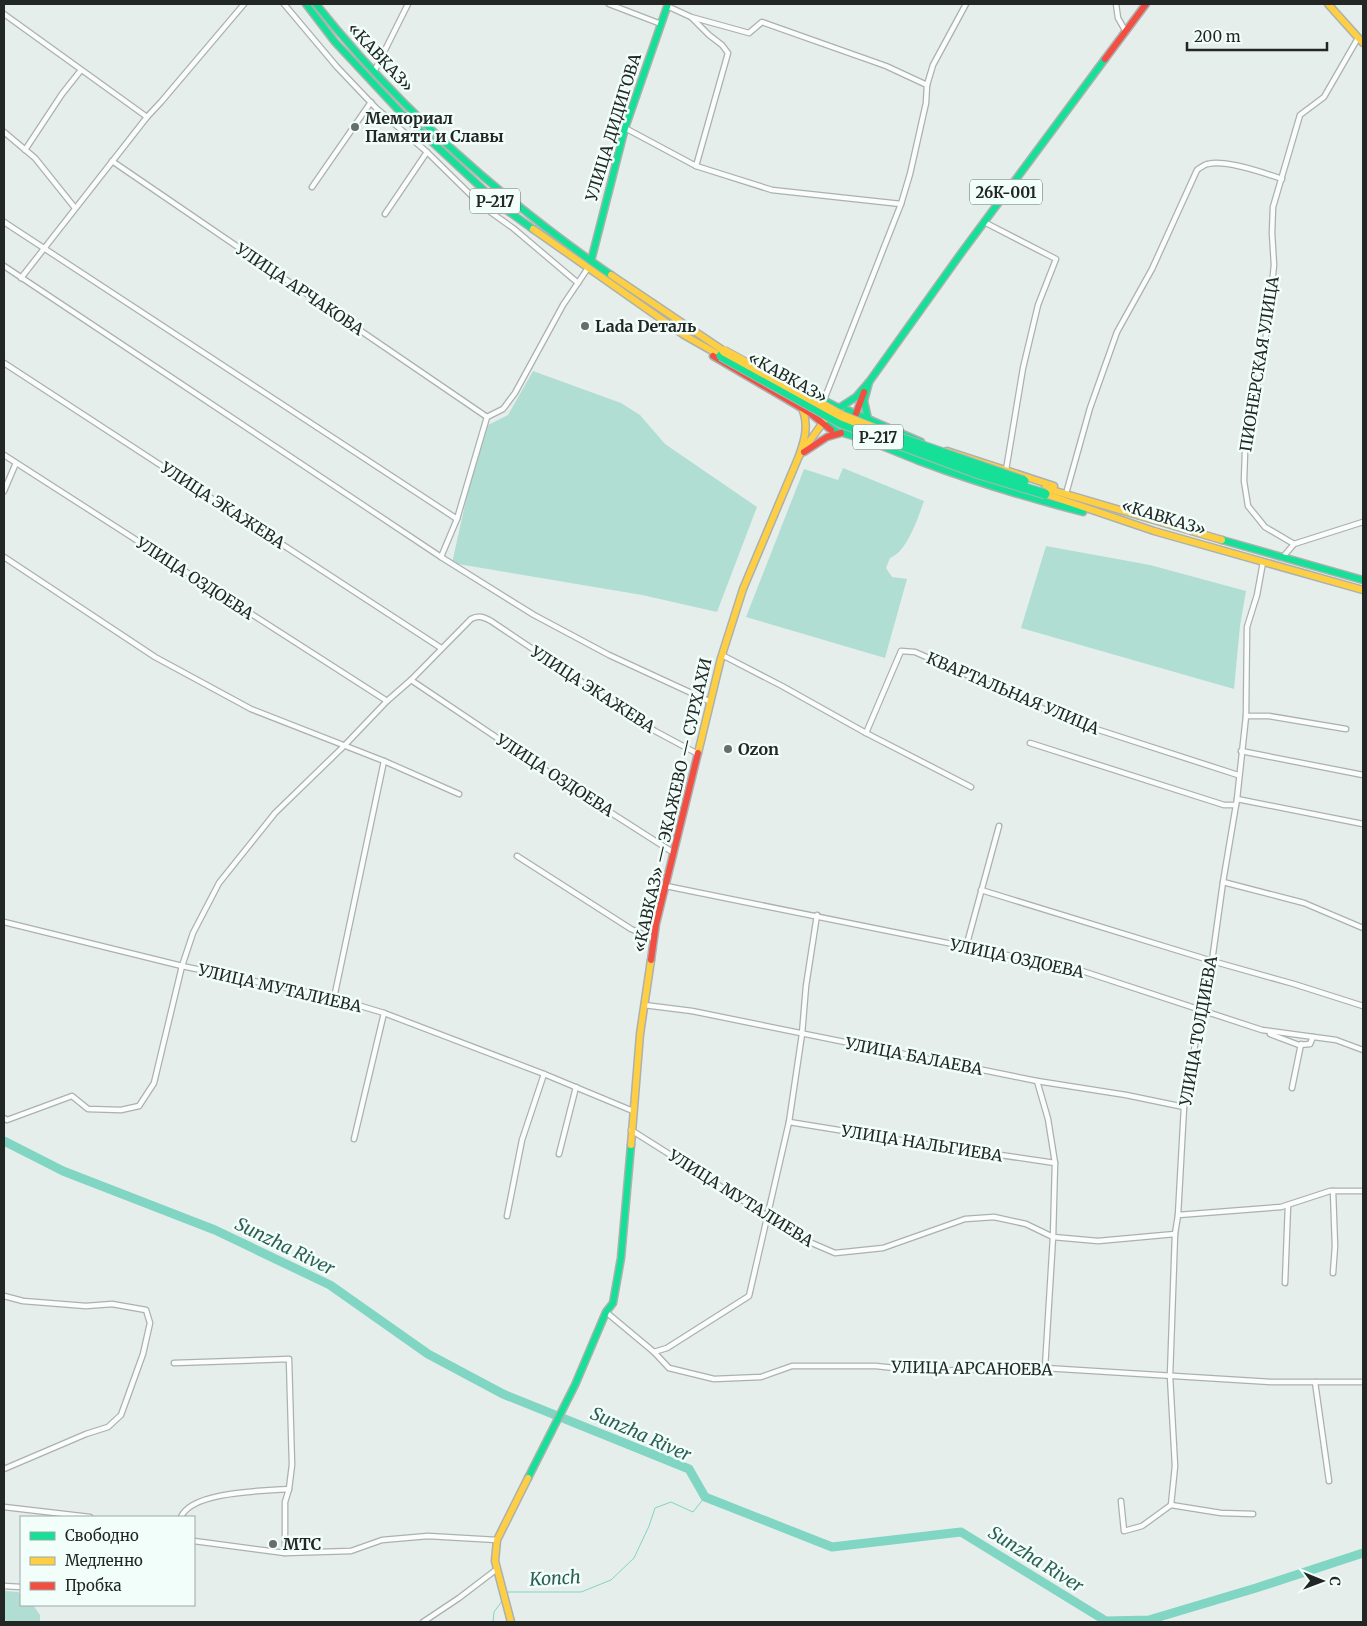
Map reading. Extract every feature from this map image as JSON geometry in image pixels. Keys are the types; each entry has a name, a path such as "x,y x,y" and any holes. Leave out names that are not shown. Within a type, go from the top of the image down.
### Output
{"main road":[{"name":"«КАВКАЗ»","path":"306,4 335,42 402,114 501,206 723,354 842,416 1120,520 1363,590"},
{"name":"«КАВКАЗ»","path":"316,4 341,37 448,147 589,264"},
{"name":"26К-001","path":"869,382 984,222 1146,4"},
{"path":"1328,4 1361,40"},
{"name":"УЛИЦА ДИДИГОВА","path":"589,264 625,128 668,5"},
{"name":"«КАВКАЗ»","path":"687,331 846,412 868,419"},
{"path":"687,331 719,361 802,408 831,430 865,439 922,462 1025,497 1072,510 1120,520"},
{"path":"799,456 829,414 846,412 869,382"},
{"path":"799,456 821,440 850,429 846,412 848,404 869,382"},
{"path":"868,419 863,409 863,399 869,382"},
{"path":"799,456 807,430 806,416 802,408"},
{"path":"829,414 827,422 831,430"},
{"name":"Р-217","path":"868,419 924,443 1067,490 1132,514"},
{"name":"«КАВКАЗ» — ЭКАЖЕВО — СУРХАХИ","path":"498,1540 576,1385 606,1312 613,1302 621,1258 640,1034 654,939 722,655 743,589 799,456"},
{"name":"«КАВКАЗ»","path":"1045,491 1363,580"},
{"path":"498,1540 495,1561 511,1622"}],"street":[{"path":"21,278 146,117 161,102 244,4"},
{"path":"284,4 337,67 371,102 427,152 482,206 513,228 578,283"},
{"path":"374,72 408,4"},
{"path":"609,4 661,24"},
{"path":"824,401 902,204 933,65 966,4"},
{"path":"1116,4 1118,18 1126,32"},
{"path":"668,5 691,17 749,33 762,22 886,66 927,86"},
{"path":"4,14 146,117"},
{"path":"691,17 728,52 696,166"},
{"name":"ПИОНЕРСКАЯ УЛИЦА","path":"1294,544 1265,527 1248,506 1244,480 1245,452 1268,324 1274,265 1273,207 1300,115 1324,97 1361,40"},
{"path":"26,150 62,94 81,70"},
{"path":"312,187 371,102"},
{"path":"625,128 696,166 772,190 902,204"},
{"path":"4,132 35,158 75,208"},
{"path":"385,214 427,152"},
{"name":"УЛИЦА АРЧАКОВА","path":"112,160 488,417"},
{"path":"1067,490 1090,408 1117,332 1152,269 1198,170 1208,164 1224,164 1249,168 1282,179"},
{"path":"4,222 457,518"},
{"path":"984,222 1056,259 1038,305 1023,368 1006,470"},
{"path":"441,557 457,518 488,417 503,409 515,393 563,305 589,264"},
{"path":"4,266 441,557 542,620 609,655 711,702"},
{"name":"УЛИЦА ЭКАЖЕВА","path":"4,363 442,648 471,619 476,616 484,618 655,731 698,754"},
{"name":"УЛИЦА ОЗДОЕВА","path":"4,455 387,701"},
{"path":"4,491 16,463"},
{"path":"1283,557 1294,544 1363,522"},
{"path":"4,557 155,657 251,709 384,761 458,794"},
{"name":"УЛИЦА ТОЛДИЕВА","path":"1171,1505 1176,1466 1170,1376 1175,1234 1178,1215 1184,1107 1201,1010 1212,961 1222,882 1237,799 1238,775 1246,716 1247,627 1257,595 1263,561"},
{"path":"4,1118 8,1120 72,1096 88,1109 121,1110 138,1106 154,1083 182,966 193,933 219,883 276,812 387,701 412,680 442,648"},
{"name":"КВАРТАЛЬНАЯ УЛИЦА","path":"866,733 901,650 915,652 1071,721 1238,775"},
{"path":"722,655 971,787"},
{"name":"УЛИЦА ОЗДОЕВА","path":"412,680 566,784 674,853"},
{"path":"1246,716 1269,716 1346,729"},
{"path":"1030,743 1224,805 1236,805"},
{"path":"1241,750 1363,774"},
{"path":"334,998 384,761"},
{"path":"1237,799 1363,824"},
{"path":"966,947 999,826"},
{"path":"517,856 631,929 654,939"},
{"path":"1222,882 1304,904 1363,928"},
{"name":"УЛИЦА ОЗДОЕВА","path":"666,886 817,915 1076,969 1262,1030 1336,1040 1363,1050"},
{"path":"981,890 1363,1006"},
{"path":"654,1352 667,1348 749,1296 789,1122 817,915"},
{"name":"УЛИЦА МУТАЛИЕВА","path":"4,922 182,966 334,998 384,1013 544,1074 633,1111"},
{"name":"УЛИЦА БАЛАЕВА","path":"644,1005 692,1011 1037,1081 1126,1095 1184,1107"},
{"path":"354,1139 384,1013"},
{"path":"1262,1030 1302,1044 1310,1044 1313,1037"},
{"path":"1292,1088 1302,1044"},
{"path":"506,1216 522,1140 544,1074"},
{"path":"1037,1081 1048,1119 1055,1163 1053,1237 1045,1368"},
{"path":"559,1154 576,1087"},
{"name":"УЛИЦА НАЛЬГИЕВА","path":"789,1122 1055,1163"},
{"name":"УЛИЦА МУТАЛИЕВА","path":"631,1130 807,1241 835,1253 883,1248 965,1219 994,1217 1026,1224 1053,1237 1098,1241 1175,1234"},
{"path":"1178,1215 1281,1207 1333,1191 1363,1191"},
{"path":"1333,1191 1335,1246 1333,1273"},
{"path":"1286,1283 1288,1205"},
{"path":"4,1296 23,1301 86,1306 112,1304 146,1310 150,1323 143,1354 121,1414 108,1427 86,1434 4,1469"},
{"name":"УЛИЦА АРСАНОЕВА","path":"606,1312 654,1352 669,1368 714,1379 761,1377 792,1366 876,1366 922,1371 1045,1368 1272,1382 1363,1382"},
{"path":"174,1363 290,1358 292,1439 289,1489 284,1502 285,1553"},
{"path":"1315,1382 1329,1481"},
{"path":"182,1516 184,1511 210,1497 289,1489"},
{"path":"1121,1501 1124,1531 1142,1526 1171,1505 1221,1513 1253,1514"},
{"path":"4,1507 81,1516"},
{"path":"195,1541 285,1553 351,1550 382,1540 428,1536 498,1540"},
{"path":"422,1622 459,1598 497,1569"},
{"path":"4,1586 20,1587"}],"green space":[{"path":"533,371 621,403 640,415 665,444 757,507 717,612 642,595 452,563 482,428 508,415"},
{"path":"843,468 924,501 907,542 896,555 890,558 886,568 892,577 907,579 885,658 746,617 804,469 838,480"},
{"path":"1046,546 1150,565 1246,591 1240,626 1234,689 1021,628"},
{"path":"4,1591 20,1593 20,1606 34,1606 40,1615 40,1622 4,1622"}],"waterway":[{"name":"Sunzha River","path":"4,1141 63,1171 215,1230 330,1285 428,1354 503,1394 689,1469 705,1497 832,1547 961,1532 1106,1621 1149,1620 1363,1553"},
{"name":"Konch","path":"506,1596 508,1592 581,1592 611,1580 634,1558 655,1508 671,1502 693,1512 705,1497"},
{"name":"Konch","path":"493,1622 494,1612 502,1601"}],"traffic: fast":[{"path":"306,4 335,42 402,114 501,206 533,229"},
{"path":"316,4 382,80 453,150 530,215 611,275"},
{"path":"591,261 625,128 668,4"},
{"path":"839,408 856,397 869,382 962,252 1105,59"},
{"path":"721,356 841,423 979,474 1045,494"},
{"path":"868,419 864,401 869,382"},
{"path":"807,392 839,408"},
{"path":"847,410 921,442"},
{"path":"831,411 828,418 830,427 839,433 848,430"},
{"path":"843,433 982,483 1083,512"},
{"path":"894,436 1024,481"},
{"path":"1222,540 1363,580"},
{"path":"528,1478 575,1385 606,1312 613,1303 621,1258 631,1145"}],"traffic: slow":[{"path":"1328,4 1363,43"},
{"path":"533,229 684,335 721,356"},
{"path":"611,275 724,351"},
{"path":"724,351 842,416 880,431"},
{"path":"799,456 805,432 802,408"},
{"path":"698,753 721,658 743,589 799,456 824,421"},
{"path":"947,451 1054,486"},
{"path":"1045,488 1222,540"},
{"path":"1045,494 1154,531 1363,590"},
{"path":"631,1145 640,1034 651,960"},
{"path":"511,1622 495,1561 497,1540 528,1478"}],"traffic: jam":[{"path":"1105,59 1146,4"},
{"path":"713,356 810,413 831,430"},
{"path":"854,419 864,392"},
{"path":"804,452 827,437 841,433"},
{"path":"651,960 656,924 698,753"}],"place":[{"name":"Мемориал Памяти и Славы","path":"355,127"},
{"name":"Lada Dеталь","path":"585,326"},
{"name":"Ozon","path":"728,749"},
{"name":"МТС","path":"273,1544"}]}
